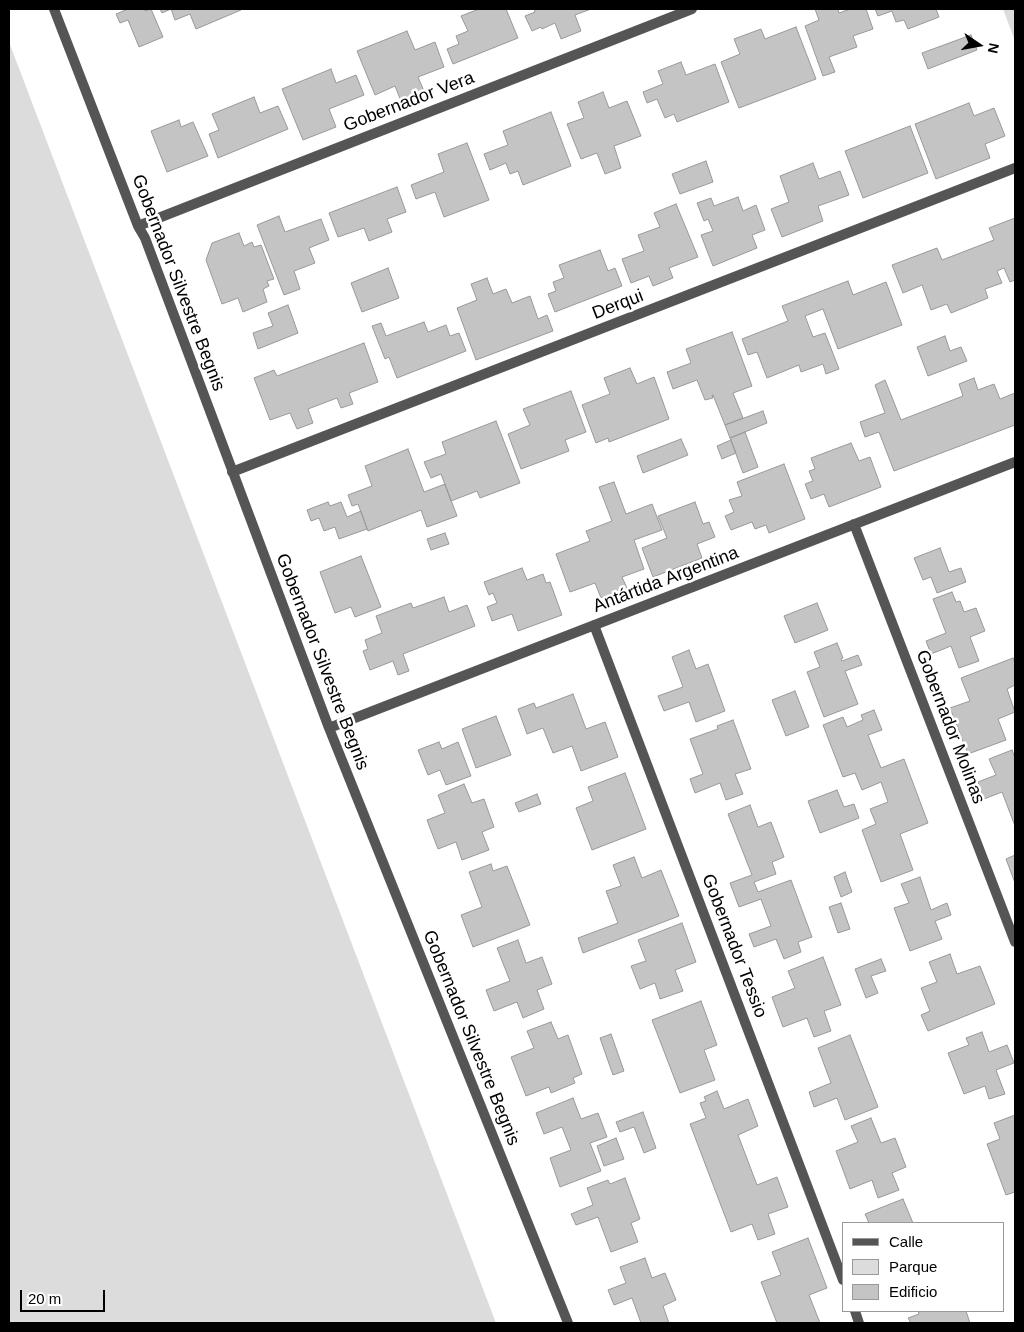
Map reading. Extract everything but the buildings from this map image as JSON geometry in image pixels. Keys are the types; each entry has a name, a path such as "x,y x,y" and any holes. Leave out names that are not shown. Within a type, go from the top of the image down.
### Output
{"street":[{"name":"Gobernador Silvestre Begnis","path":"54,9 138,226 145,238 329,728 568,1323"},
{"name":"Gobernador Vera","path":"138,226 692,9"},
{"name":"Derqui","path":"232,472 1015,168"},
{"name":"Antártida Argentina","path":"329,728 1015,462"},
{"name":"Gobernador Molinas","path":"854,524 1015,942"},
{"name":"Gobernador Tessio","path":"594,625 842,1277"}],"green space":[{"path":"1003,9 1015,9 1015,41"},
{"path":"9,42 496,1323 9,1323"}]}
